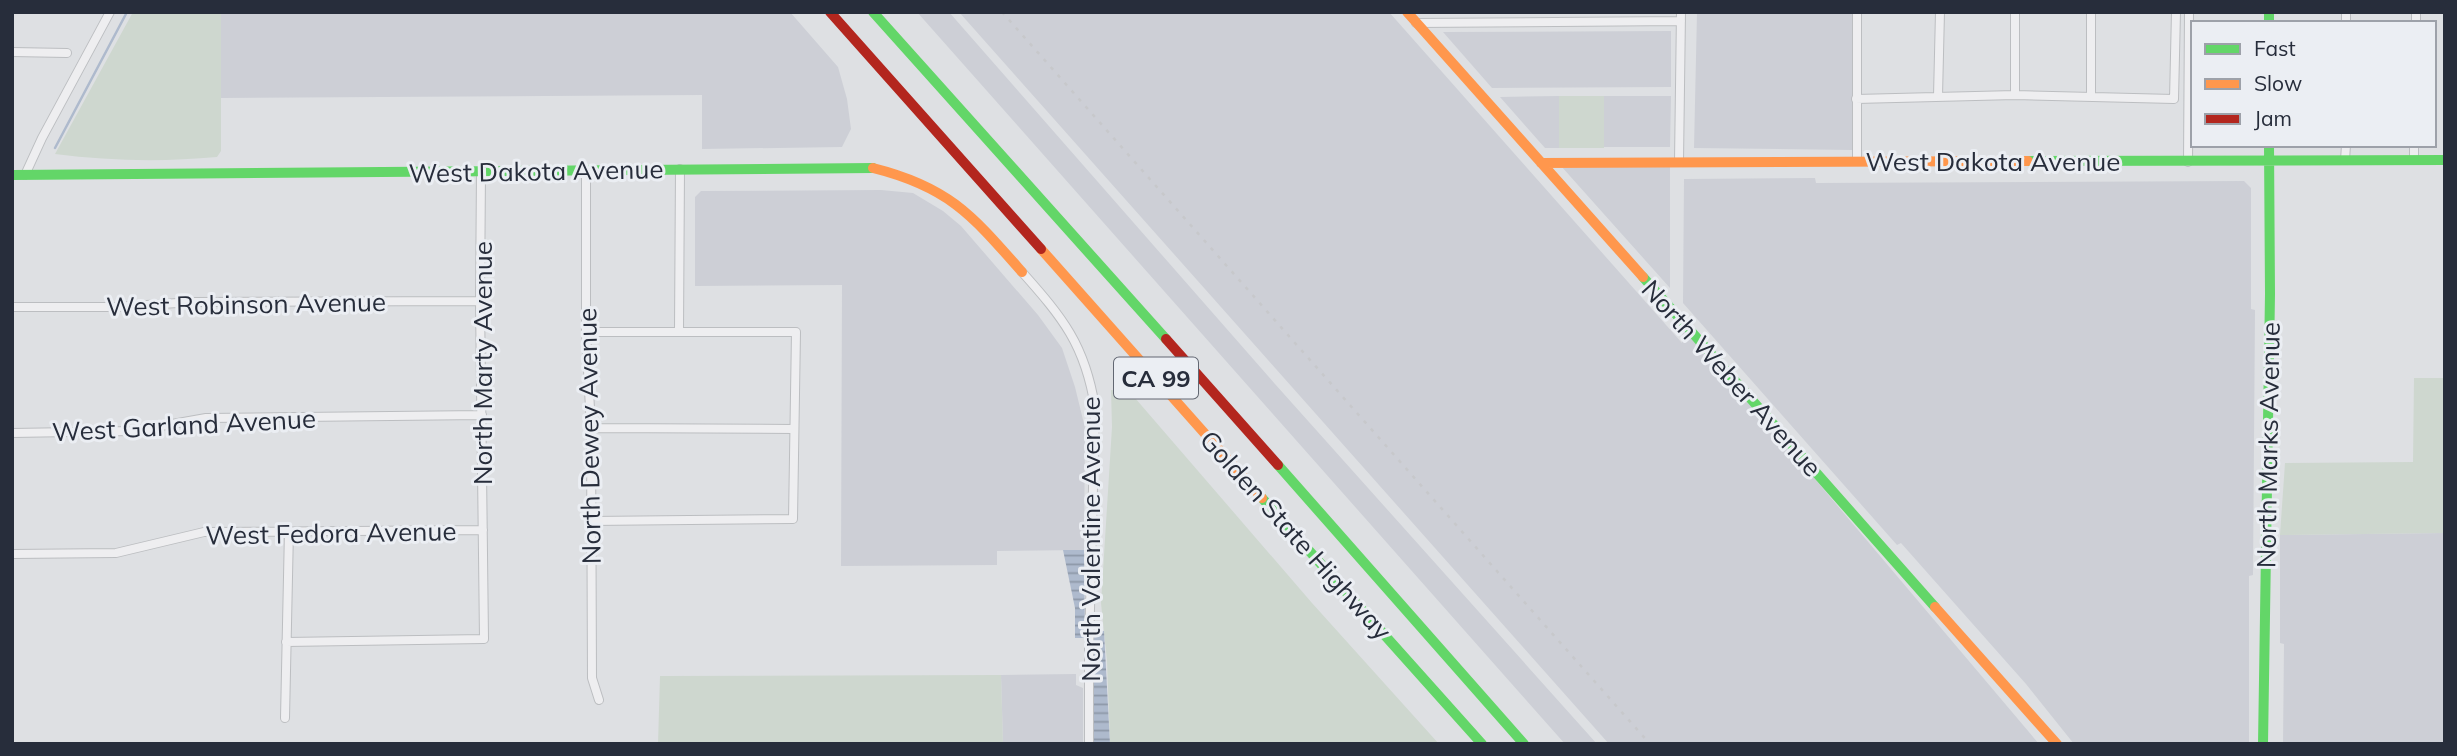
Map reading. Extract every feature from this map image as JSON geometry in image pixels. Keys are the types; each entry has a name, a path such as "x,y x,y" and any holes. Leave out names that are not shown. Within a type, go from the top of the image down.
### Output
{"main road":[{"name":"Golden State Highway","path":"830,12 1482,744"},
{"name":"Golden State Highway","path":"873,12 1215,393 1524,744"},
{"name":"North Weber Avenue","path":"1406,12 2057,744"},
{"name":"North Marks Avenue","path":"2263,744 2270,294 2269,147"},
{"name":"West Dakota Avenue","path":"1541,163 2445,160"},
{"name":"West Dakota Avenue","path":"12,175 872,168 917,179 950,197 973,216 1022,272"}],"street":[{"path":"24,175 110,12"},
{"path":"1857,12 1857,160"},
{"path":"1938,96 1940,12"},
{"path":"2015,12 2015,95"},
{"path":"2091,12 2091,97"},
{"path":"1856,99 2015,95 2174,99 2176,12"},
{"path":"2188,162 2189,12"},
{"path":"1416,23 1681,16 1679,161"},
{"path":"12,52 66,53"},
{"path":"2345,160 2346,147"},
{"path":"2414,147 2414,160"},
{"path":"679,331 680,169"},
{"name":"North Dewey Avenue","path":"586,170 592,678 599,700"},
{"name":"North Marty Avenue","path":"286,642 484,639 481,171"},
{"name":"North Valentine Avenue","path":"1022,272 1055,309 1071,332 1091,380 1095,407 1089,744"},
{"name":"West Robinson Avenue","path":"12,307 116,307 193,302 480,301"},
{"path":"586,331 796,332 793,519 591,521"},
{"name":"West Garland Avenue","path":"12,433 133,431 206,418 482,415"},
{"path":"591,428 794,429"},
{"path":"285,718 289,530"},
{"name":"West Fedora Avenue","path":"12,554 116,552 204,533 483,530"}],"shaded area":[{"path":"133,12 221,12 221,151 217,157 136,160 55,154"},
{"path":"221,12 790,12 838,67 847,99 851,129 842,147 702,149 702,95 221,98"},
{"path":"917,12 949,12 1275,384 1597,744 1565,744"},
{"path":"959,12 1389,12 1682,343 1683,323 2039,744 1609,744"},
{"path":"1697,12 1852,12 1852,150 1694,148"},
{"path":"1671,31 1671,87 1492,88 1443,32"},
{"path":"1559,96 1559,148 1545,148 1500,97"},
{"path":"1559,96 1604,96 1604,148 1559,148"},
{"path":"1604,96 1671,96 1670,147 1604,147"},
{"path":"1670,165 1670,288 1561,166"},
{"path":"1815,178 1816,183 2244,181 2251,188 2251,309 2255,310 2253,575 2249,576 2249,744 2074,744 2026,684 1901,543 1897,545 1683,303 1684,179"},
{"path":"881,190 913,193 943,211 961,226 1038,315 1062,348 1085,428 1084,550 997,551 997,565 841,566 842,285 695,286 695,197 701,191"},
{"path":"2414,378 2445,378 2445,533 2280,535 2285,463 2413,462"},
{"path":"1111,390 1129,391 1312,603 1439,744 1110,744 1107,661 1101,603 1112,427"},
{"path":"2445,533 2445,744 2283,744 2284,644 2280,643 2280,535"},
{"path":"1076,674 1076,685 1083,688 1083,744 1003,744 1001,675"},
{"path":"1001,675 1003,744 658,744 660,676"}],"water":[{"path":"1063,550 1084,550 1085,638 1075,638 1075,608"},
{"path":"1093,631 1104,631 1110,744 1094,744"}],"waterway":[{"path":"55,148 127,12"}],"railway":[{"path":"1002,12 1650,744"}],"traffic: fast":[{"path":"873,12 1166,339"},
{"path":"2269,12 2269,21"},
{"path":"2263,744 2270,294 2269,147"},
{"path":"2028,161 2445,160"},
{"path":"12,175 873,168"},
{"path":"1643,277 1935,607"},
{"path":"1278,465 1524,744"},
{"path":"1262,498 1482,744"}],"traffic: slow":[{"path":"1407,12 1643,277"},
{"path":"1541,163 2028,161"},
{"path":"873,168 921,184 940,194 973,219 1022,272"},
{"path":"1041,249 1262,498"},
{"path":"1935,607 2057,744"}],"traffic: jam":[{"path":"830,12 1041,249"},
{"path":"1166,339 1278,465"}]}
